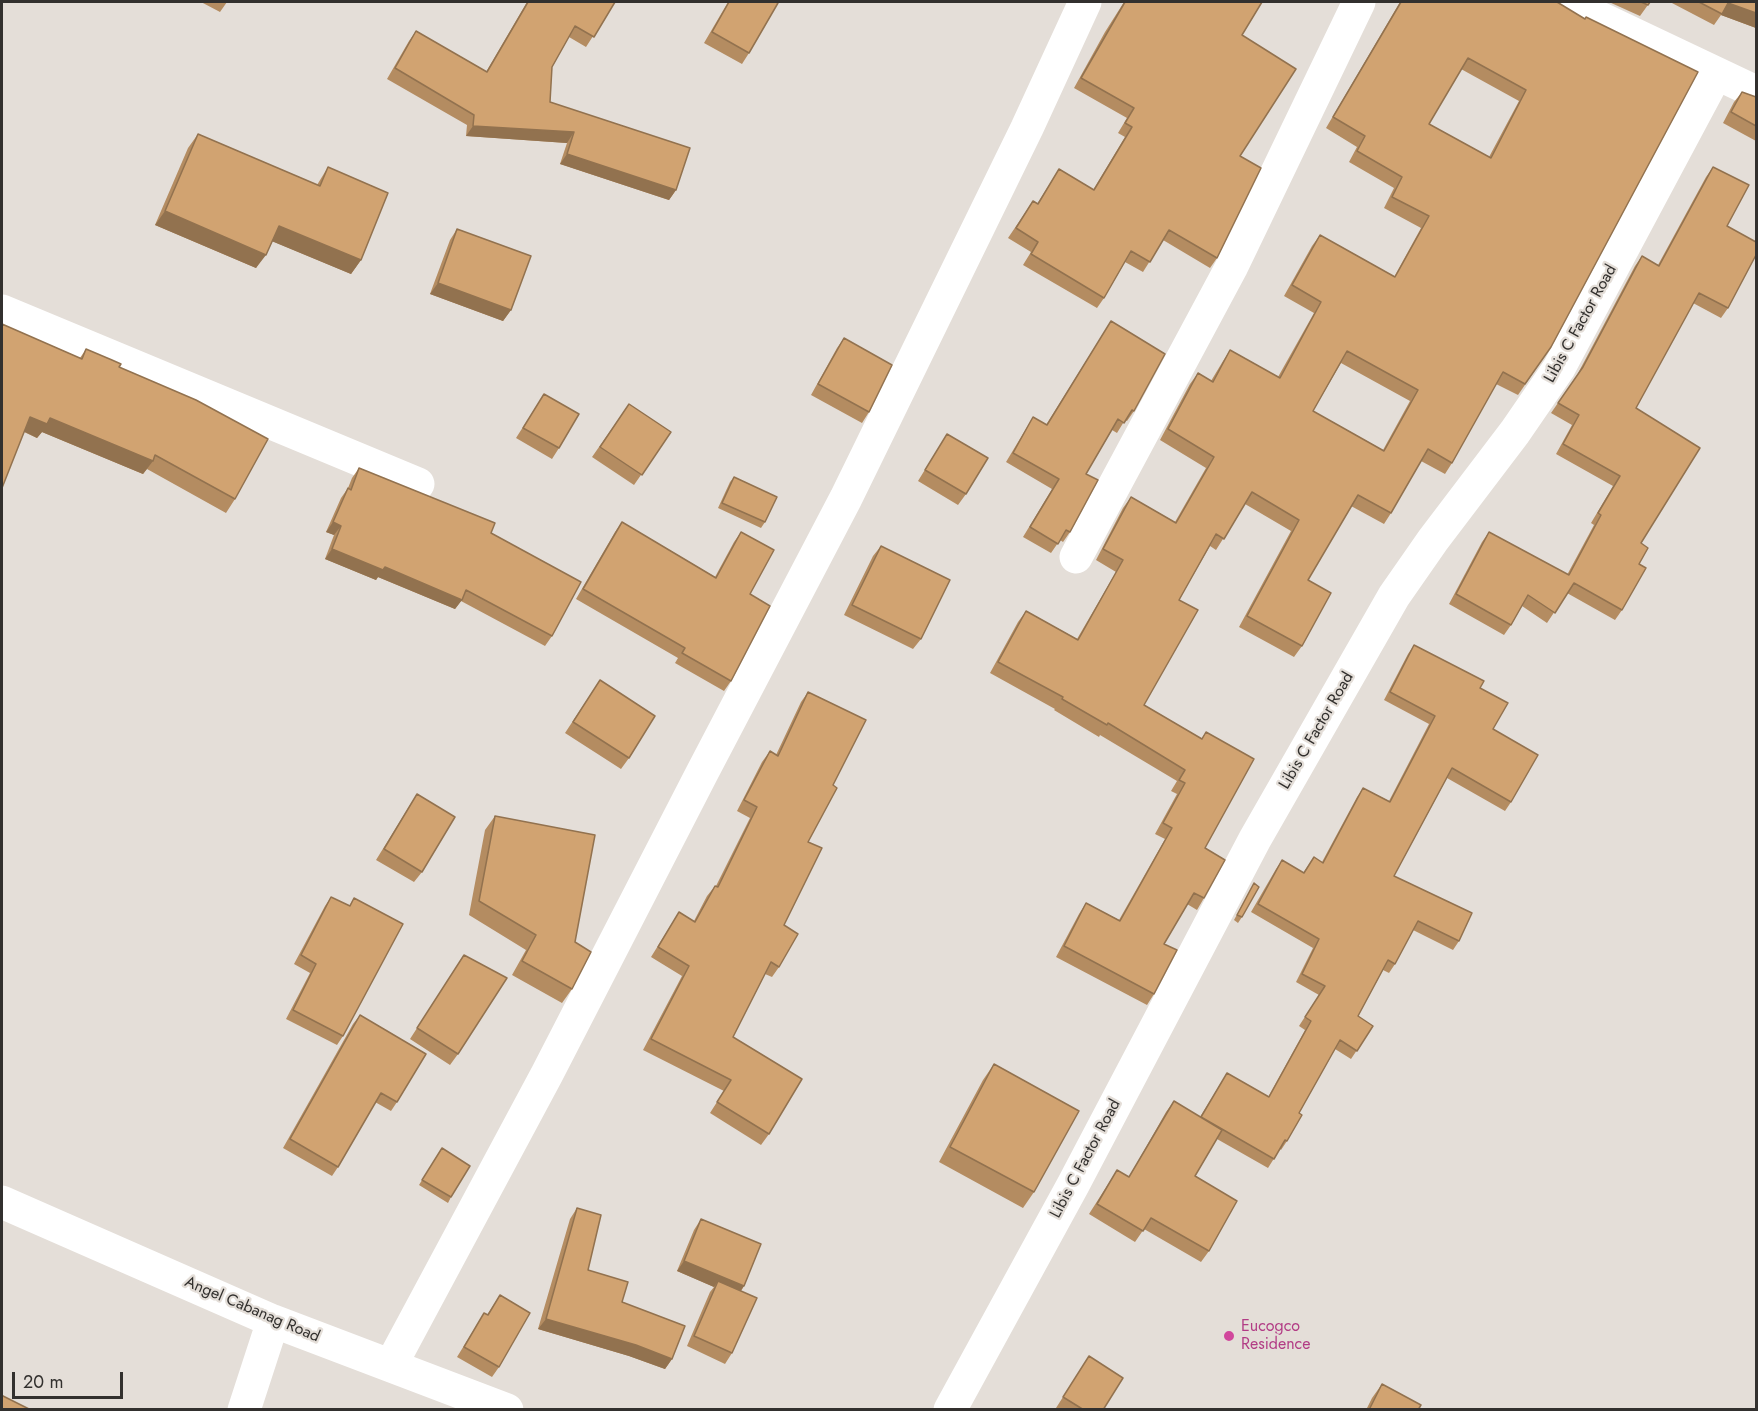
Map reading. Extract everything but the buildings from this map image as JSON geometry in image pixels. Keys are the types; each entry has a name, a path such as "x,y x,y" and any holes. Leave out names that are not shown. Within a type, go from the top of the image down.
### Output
{"street":[{"path":"391,1365 547,1074 846,498 1022,139 1085,2"},
{"path":"1076,557 1231,268 1359,2"},
{"path":"1566,2 1756,92"},
{"name":"Libis C Factor Road","path":"950,1410 1079,1174 1255,839 1394,596 1433,540 1515,432 1559,368 1716,74"},
{"path":"2,311 418,484"},
{"name":"Angel Cabanag Road","path":"2,1202 273,1321 507,1410"},
{"path":"244,1410 273,1321"}],"place":[{"name":"Eucogco Residence","path":"1229,1336"}]}
